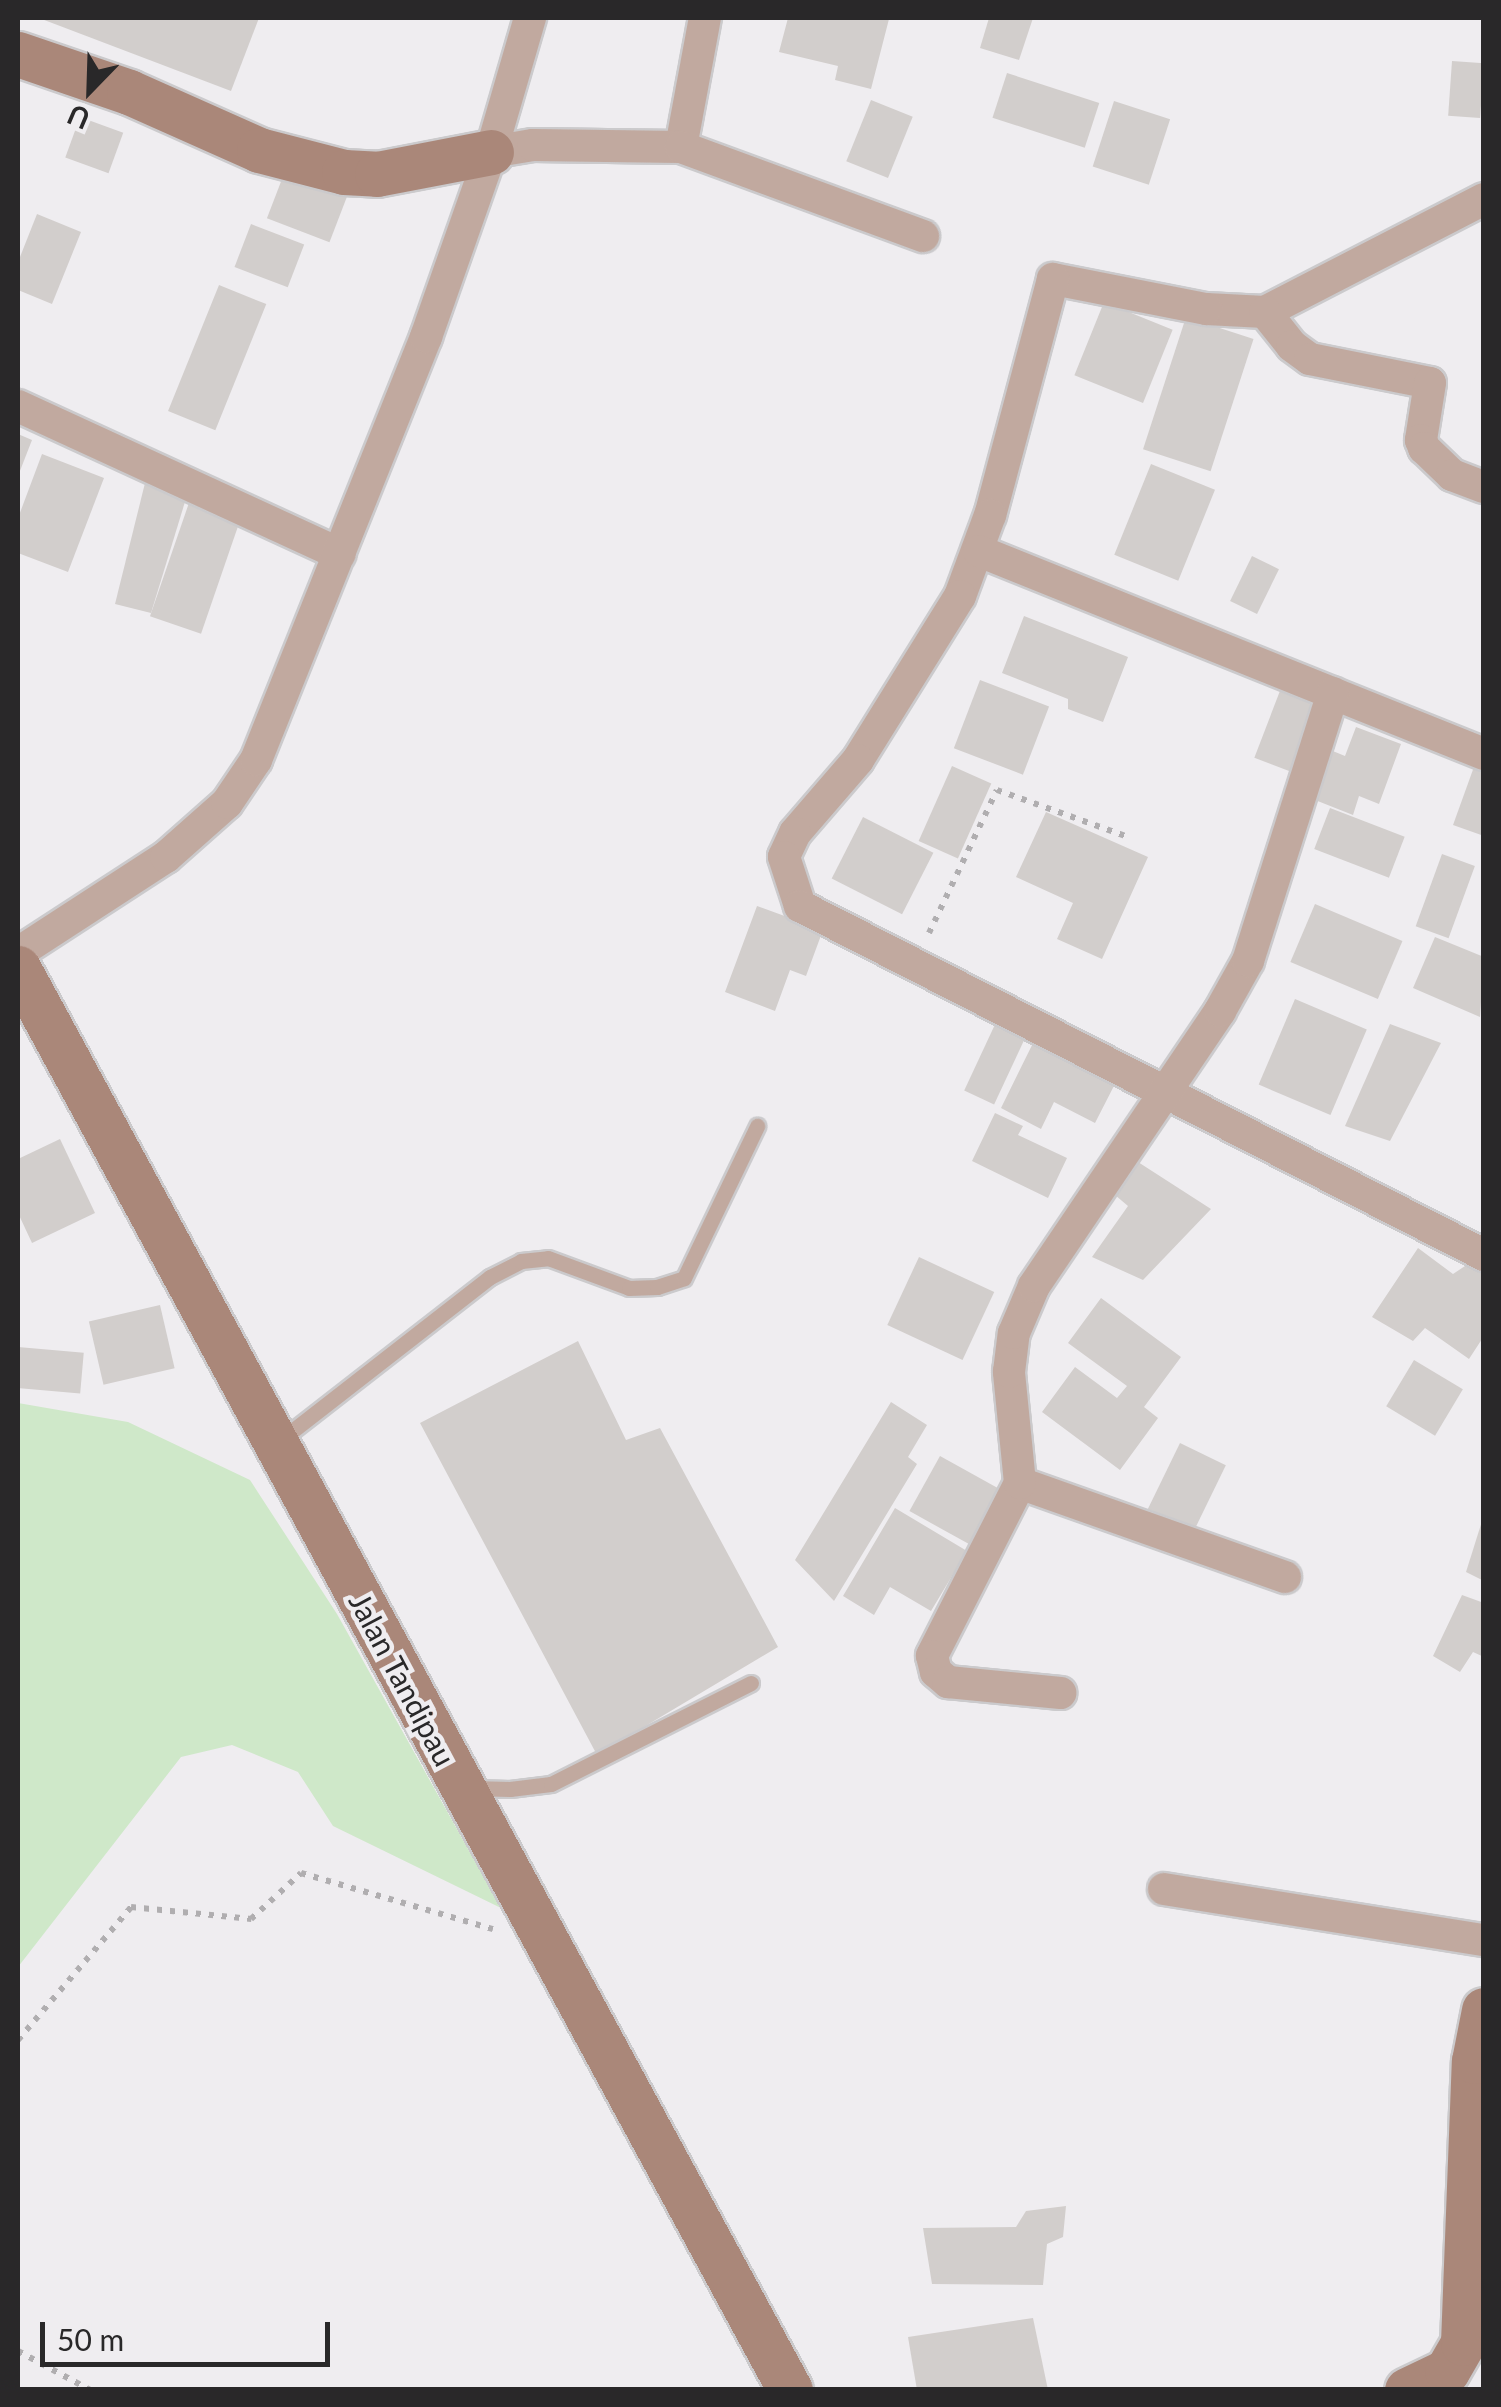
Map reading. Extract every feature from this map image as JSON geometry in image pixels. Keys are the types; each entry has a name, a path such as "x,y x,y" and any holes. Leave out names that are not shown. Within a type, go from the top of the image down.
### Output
{"street":[{"path":"18,953 166,857 244,782 279,709 426,337 491,152 530,18"},
{"path":"681,147 705,18"},
{"path":"18,54 129,92 259,150 332,169 377,174 533,145 681,147 923,236"},
{"path":"1484,199 1265,312 1190,307 1053,278 978,552 944,627 858,760 795,833 784,857 800,906 1484,1255"},
{"path":"1265,312 1292,346 1310,359 1430,383 1421,440 1424,448 1452,475 1484,487"},
{"path":"18,406 340,554"},
{"path":"978,552 1484,754"},
{"path":"1060,1693 948,1682 936,1672 932,1656 1020,1484 1009,1372 1014,1334 1034,1286 1166,1091 1248,961 1333,693"},
{"name":"Jalan Tandipau","path":"18,968 790,2390"},
{"path":"1020,1484 1285,1577"},
{"path":"1164,1889 1484,1940"},
{"path":"1417,2388 1446,2370 1473,2342 1479,2062 1484,2010"}],"lane":[{"path":"275,1444 490,1277 521,1260 548,1258 629,1288 684,1278 757,1126"},
{"path":"461,1787 510,1790 550,1784 752,1682"}],"path":[{"path":"914,966 997,790 1128,837"},
{"path":"18,2040 131,1907 251,1919 301,1873 546,1944"},
{"path":"18,2351 90,2390"}],"green space":[{"path":"18,1403 128,1422 250,1480 337,1614 501,1908 333,1826 298,1772 232,1745 181,1757 18,1967"}],"building":[{"path":"39,18 259,18 231,91"},
{"path":"788,18 889,19 871,89 835,80 838,66 779,52"},
{"path":"989,18 1033,18 1019,60 980,48"},
{"path":"1452,61 1484,63 1480,118 1448,116"},
{"path":"1007,73 1099,103 1085,148 992,118"},
{"path":"871,100 913,117 888,178 846,161"},
{"path":"1114,101 1170,119 1149,185 1093,167"},
{"path":"80,117 123,133 109,173 65,157"},
{"path":"287,166 350,190 329,242 267,218"},
{"path":"37,214 81,232 52,304 18,290 18,262"},
{"path":"251,224 304,244 288,287 235,267"},
{"path":"219,285 266,304 215,430 168,411"},
{"path":"1104,302 1173,330 1143,403 1074,375"},
{"path":"1186,317 1254,339 1211,471 1143,449"},
{"path":"18,434 32,440 18,476"},
{"path":"42,454 104,478 68,572 18,553 18,518"},
{"path":"1151,464 1215,490 1178,581 1114,555"},
{"path":"145,483 188,492 151,613 115,604"},
{"path":"191,497 242,515 201,634 150,616"},
{"path":"1252,556 1279,569 1257,614 1230,601"},
{"path":"1024,616 1128,657 1103,722 1068,709 1068,699 1002,673"},
{"path":"980,680 1049,707 1023,775 954,748"},
{"path":"1283,683 1325,699 1296,774 1254,758"},
{"path":"1356,727 1401,744 1379,804 1359,796 1353,815 1305,796 1323,747 1345,756"},
{"path":"1475,764 1484,767 1484,836 1453,825"},
{"path":"952,766 991,783 958,858 919,841"},
{"path":"1330,808 1405,837 1389,878 1314,849"},
{"path":"1046,812 1148,857 1102,959 1057,939 1073,903 1016,877"},
{"path":"863,817 933,853 902,914 832,878"},
{"path":"1442,854 1475,866 1449,938 1416,926"},
{"path":"1315,904 1402,941 1378,999 1290,962"},
{"path":"757,906 823,930 806,976 790,970 775,1011 725,992"},
{"path":"1435,937 1484,957 1480,1017 1413,988"},
{"path":"1295,999 1367,1029 1330,1115 1259,1085"},
{"path":"998,1018 1028,1032 994,1104 964,1091"},
{"path":"1390,1024 1441,1043 1390,1141 1345,1126"},
{"path":"1038,1033 1117,1080 1095,1123 1054,1102 1041,1129 1001,1108"},
{"path":"995,1113 1023,1126 1018,1135 1067,1158 1048,1198 972,1161"},
{"path":"60,1139 95,1213 32,1243 18,1213 18,1159"},
{"path":"1138,1162 1211,1209 1143,1280 1092,1257 1128,1206 1115,1195"},
{"path":"1418,1248 1453,1274 1471,1262 1484,1271 1484,1336 1469,1359 1425,1328 1413,1341 1372,1317"},
{"path":"919,1257 994,1292 963,1360 887,1325"},
{"path":"1101,1298 1181,1357 1144,1407 1158,1418 1120,1470 1042,1412 1075,1367 1117,1398 1127,1386 1068,1343"},
{"path":"160,1305 175,1368 103,1385 89,1321"},
{"path":"578,1341 626,1440 660,1428 778,1647 597,1755 420,1423"},
{"path":"18,1347 84,1353 80,1394 18,1388"},
{"path":"1414,1360 1463,1389 1435,1436 1386,1406"},
{"path":"891,1402 927,1425 908,1457 917,1464 834,1601 795,1560"},
{"path":"1180,1443 1226,1465 1193,1533 1147,1510"},
{"path":"940,1456 999,1489 969,1544 909,1511"},
{"path":"895,1508 967,1551 931,1611 890,1587 874,1615 843,1596"},
{"path":"1484,1518 1484,1581 1466,1572"},
{"path":"1462,1595 1484,1603 1484,1657 1473,1652 1460,1672 1433,1656"},
{"path":"1066,2206 1063,2237 1047,2244 1043,2285 932,2284 923,2228 1016,2227 1026,2211"},
{"path":"1033,2318 1048,2390 917,2390 908,2337"}]}
